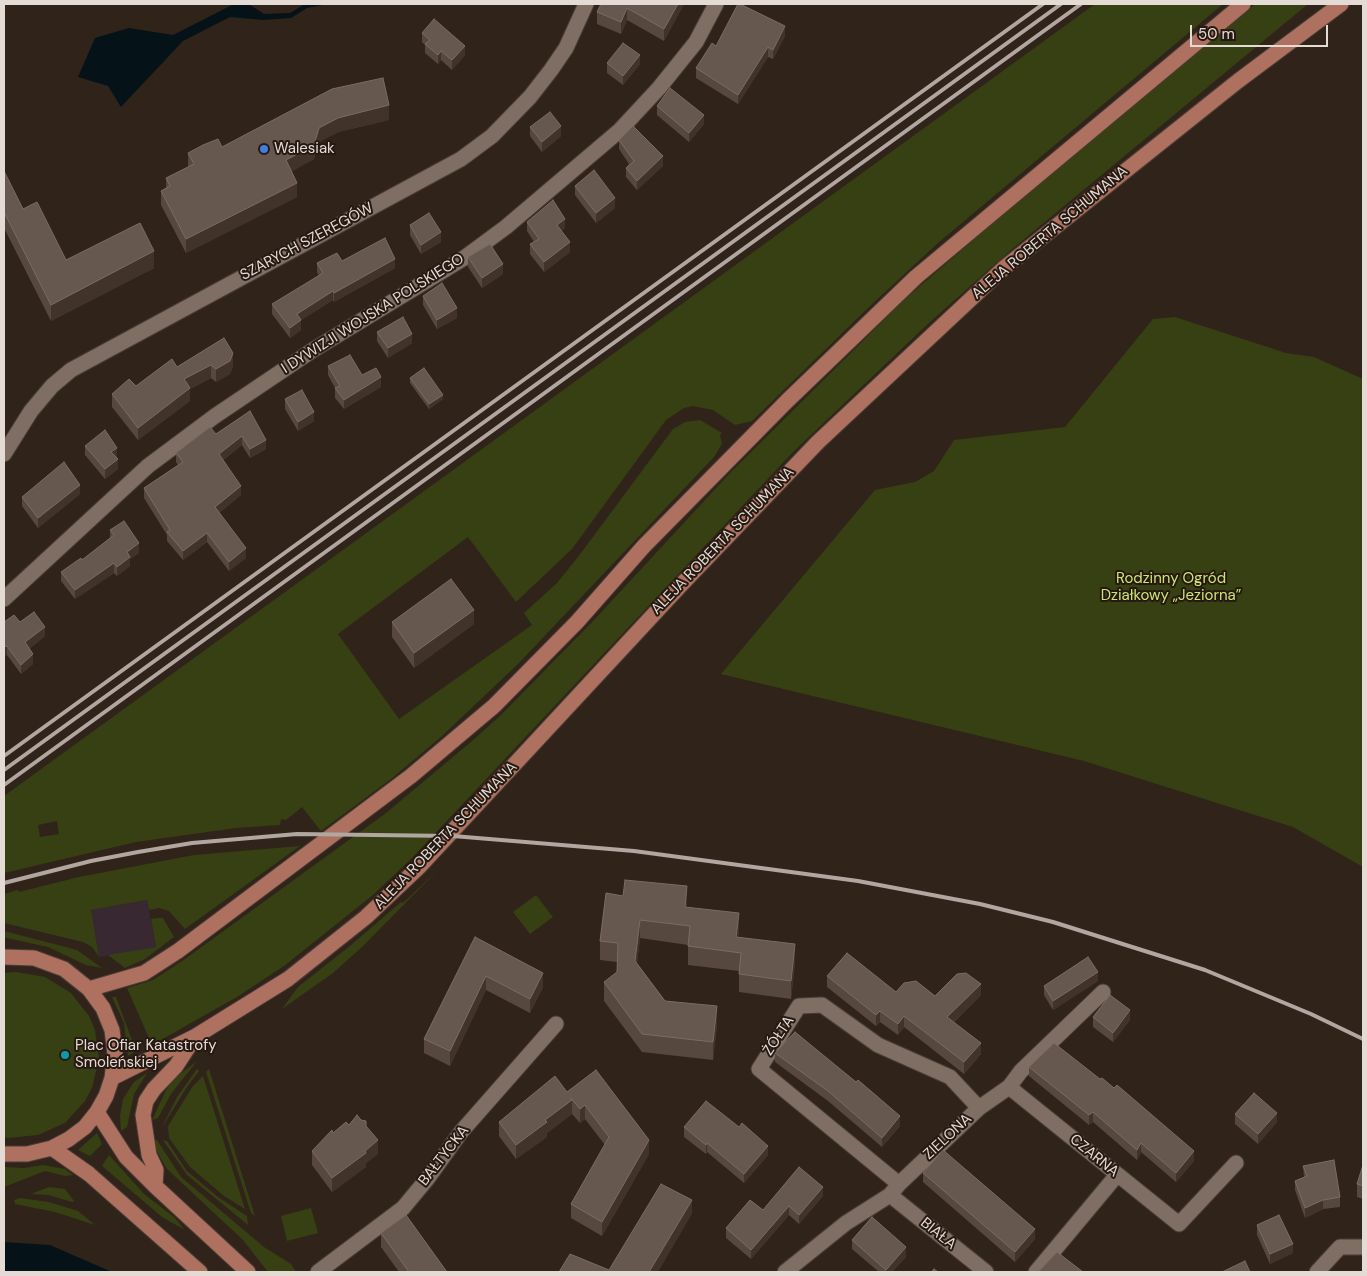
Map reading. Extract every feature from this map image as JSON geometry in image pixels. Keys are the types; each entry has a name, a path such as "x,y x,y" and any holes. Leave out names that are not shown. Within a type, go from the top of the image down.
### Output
{"main road":[{"path":"89,989 144,973 178,951 411,776 494,706 577,622 644,546 787,401 916,277 1243,4"},
{"name":"ALEJA ROBERTA SCHUMANA","path":"112,1078 196,1036 288,980 393,893 681,585 818,442 1005,267 1238,81 1341,4"},
{"path":"4,957 34,958 64,969 89,989 103,1008 112,1030 115,1054 112,1078 98,1112 85,1127 70,1139 52,1148 27,1154 4,1154"},
{"path":"155,1186 156,1170 149,1156 143,1115 146,1101 154,1089 176,1066 196,1036"},
{"path":"98,1112 126,1157 248,1272"},
{"path":"52,1148 89,1174 200,1272"}],"street":[{"name":"SZARYCH SZEREGÓW","path":"4,454 31,411 52,386 71,370 461,158 492,136 530,97 551,70 566,48 586,4"},
{"name":"I DYWIZJI WOJSKA POLSKIEGO","path":"4,599 148,466 215,416 313,350 464,258 513,221 619,131 659,88 696,42 716,4"},
{"name":"ZIELONA","path":"785,1272 846,1223 894,1189 979,1108 1009,1087 1021,1071 1103,992"},
{"name":"ŻÓŁTA","path":"894,1189 759,1069 799,1006 822,1005 878,1045 950,1077 979,1108"},
{"name":"BAŁTYCKA","path":"318,1272 403,1208 428,1178 461,1132 556,1024"},
{"name":"CZARNA","path":"1009,1087 1179,1224 1236,1163"},
{"path":"1036,1272 1117,1175"},
{"name":"BIAŁA","path":"894,1189 986,1272"},
{"path":"1317,1272 1340,1247 1363,1247"}],"shaded area":[{"path":"234,4 249,4 264,14 290,13 305,4 328,4 307,8 291,18 263,20 230,17 183,41 121,107 108,86 78,77 95,38 129,28 173,35"},
{"path":"147,900 156,947 99,957 90,910"},
{"path":"4,1242 50,1245 112,1272 4,1272"}],"green space":[{"path":"1095,4 1223,4 938,243 752,421 735,425 713,410 693,406 684,408 666,420 572,549 516,602 468,537 338,634 399,719 532,625 524,613 557,583 673,429 685,422 700,420 722,433 720,435 722,444 714,457 519,663 441,737 391,779 321,831 302,807 286,820 281,819 280,825 236,828 136,842 4,873 4,796","holes":["57,821 59,834 40,837 38,825"]},
{"path":"1255,4 1308,4 1011,250 930,322 793,452 412,858 373,895 284,966 237,997 152,1045 127,988 153,980 185,959 386,813 472,741 501,715 594,620 730,473 905,299 1064,162"},
{"name":"Rodzinny Ogród Działkowy „Jeziorna”","path":"1175,317 1286,353 1314,357 1363,379 1363,867 1293,827 1084,761 721,674 875,490 915,482 934,471 954,440 1065,427 1153,319"},
{"path":"300,846 185,929 169,911 159,908 149,910 147,900 91,910 99,957 92,947 83,942 4,923 4,894 18,890 19,892 79,877 194,855"},
{"path":"439,869 362,947 333,973 282,1009 298,987 401,902 403,903"},
{"path":"536,895 553,917 530,934 513,912"},
{"path":"163,918 174,937 145,959 125,968 108,955 156,947 151,919"},
{"path":"4,931 77,950 102,968 86,965 48,947 4,937"},
{"path":"16,972 45,977 71,993 89,1016 95,1030 99,1059 92,1088 85,1101 65,1123 38,1135 8,1138 4,1137 4,973"},
{"path":"112,997 116,997 136,1051 128,1056 124,1023"},
{"path":"197,1061 171,1094 158,1118 152,1120 166,1090 174,1079"},
{"path":"197,1069 199,1071 161,1129 177,1097"},
{"path":"209,1069 255,1216 251,1213 206,1072"},
{"path":"147,1073 134,1094 127,1127 121,1131 120,1116 123,1099 134,1082"},
{"path":"203,1076 245,1209 224,1196 190,1167 169,1138 168,1126 193,1086"},
{"path":"97,1133 102,1144 90,1156 78,1150"},
{"path":"157,1140 181,1177 264,1247 291,1264 296,1272 268,1272 243,1240 167,1169 153,1145 153,1141"},
{"path":"163,1140 167,1141 187,1171 218,1197 247,1216 248,1225 187,1175"},
{"path":"109,1155 144,1194 174,1217 185,1230 162,1217 102,1166"},
{"path":"43,1165 65,1169 73,1175 65,1176 45,1171 4,1187 4,1167 24,1168"},
{"path":"49,1187 65,1189 74,1201 48,1195 31,1194"},
{"path":"20,1198 49,1202 78,1211 95,1225 55,1212 15,1204 14,1200"},
{"path":"311,1208 318,1233 287,1241 281,1216"}],"building":[{"path":"601,4 678,4 664,29 627,8 621,22 597,12"},
{"path":"738,4 785,26 773,50 768,47 738,95 696,68 712,43 716,46"},
{"path":"434,19 465,46 452,60 441,51 438,55 425,44 430,40 422,33"},
{"path":"623,43 640,55 623,76 607,63"},
{"path":"383,78 389,105 338,118 319,128 314,145 286,160 297,183 186,239 161,191 170,186 166,178 194,164 188,153 218,139 222,147 332,89"},
{"path":"670,88 704,115 689,133 657,106"},
{"path":"550,112 561,126 542,142 530,127"},
{"path":"633,126 663,156 637,181 626,168 634,161 619,140"},
{"path":"594,170 615,198 596,213 575,186"},
{"path":"4,171 23,209 37,202 66,260 140,223 154,251 51,305 4,212"},
{"path":"553,200 565,219 557,225 570,242 544,262 530,244 539,239 527,222"},
{"path":"429,213 441,232 421,245 410,225"},
{"path":"385,238 395,259 334,293 333,291 297,314 301,320 290,328 272,304 323,273 317,263 337,253 342,261"},
{"path":"490,244 503,264 482,278 468,257"},
{"path":"442,283 457,308 437,320 423,296"},
{"path":"403,317 412,334 388,348 377,332"},
{"path":"224,338 233,353 230,361 216,369 211,365 184,379 190,388 138,428 112,394 129,379 136,386 172,359 177,367"},
{"path":"350,355 362,375 376,368 381,377 344,400 335,388 340,386 328,366"},
{"path":"424,368 443,395 429,404 410,378"},
{"path":"302,390 314,412 298,422 285,399"},
{"path":"250,411 266,440 250,449 242,436 219,454 241,486 215,507 246,548 229,562 207,533 183,551 167,532 170,530 144,488 183,462 176,453 210,427 216,434"},
{"path":"105,430 117,448 111,452 118,459 105,469 85,446"},
{"path":"64,462 80,485 38,518 22,497"},
{"path":"124,521 139,543 127,552 130,557 117,567 114,563 75,590 61,572 81,558 82,560 114,535 110,530"},
{"path":"451,579 474,610 414,653 392,622"},
{"path":"34,612 45,627 25,642 33,654 21,665 7,646 4,647 4,622 14,615 20,622"},
{"path":"625,880 687,886 685,907 739,913 736,937 795,944 791,981 739,974 741,953 688,946 690,926 640,920 635,961 665,1001 717,1006 713,1042 642,1034 604,982 617,972 618,943 600,941 606,893 623,896"},
{"path":"475,937 543,973 530,999 486,976 450,1051 424,1039"},
{"path":"847,953 896,992 904,983 916,981 935,996 957,974 966,973 981,984 947,1017 981,1043 964,1062 904,1016 898,1024 880,1011 876,1015 827,976"},
{"path":"1088,957 1098,972 1053,1001 1044,986"},
{"path":"1110,995 1130,1010 1113,1033 1093,1017"},
{"path":"795,1032 856,1082 858,1080 900,1116 882,1138 828,1091 775,1053"},
{"path":"1054,1043 1100,1079 1102,1078 1114,1088 1117,1085 1194,1151 1176,1173 1141,1143 1137,1150 1093,1112 1089,1115 1029,1067"},
{"path":"596,1070 649,1140 602,1222 571,1204 609,1137 585,1105 580,1109 571,1098 572,1100 545,1120 547,1122 516,1145 499,1122 555,1076 567,1092"},
{"path":"1254,1093 1277,1113 1258,1134 1235,1114"},
{"path":"706,1101 739,1127 742,1123 768,1146 744,1174 707,1143 706,1145 684,1127"},
{"path":"357,1115 361,1120 366,1121 366,1126 378,1140 365,1151 366,1153 332,1178 312,1151 332,1130 333,1133 346,1122 349,1125"},
{"path":"943,1150 1035,1229 1015,1252 923,1173"},
{"path":"1334,1160 1340,1197 1323,1200 1305,1208 1295,1181 1307,1176 1303,1166"},
{"path":"1363,1165 1363,1186 1357,1184"},
{"path":"799,1167 823,1187 799,1215 789,1206 751,1250 726,1228 750,1200 763,1210"},
{"path":"661,1184 692,1200 649,1272 559,1272 570,1254 609,1270"},
{"path":"406,1215 447,1272 409,1272 381,1233"},
{"path":"1279,1215 1293,1244 1270,1254 1257,1225"},
{"path":"872,1217 906,1247 886,1270 852,1240"},
{"path":"1057,1252 1083,1272 1039,1271"},
{"path":"1245,1261 1250,1272 1222,1272"}],"railway":[{"path":"4,756 1043,4"},
{"path":"4,770 1061,4"},
{"path":"4,785 1081,4"},
{"path":"4,883 91,861 138,852 192,843 297,834 453,836 634,851 858,881 980,904 1053,922 1205,970 1311,1014 1363,1039"}],"place":[{"name":"Walesiak","path":"264,149"},
{"name":"Plac Ofiar Katastrofy Smoleńskiej","path":"65,1055"}]}
